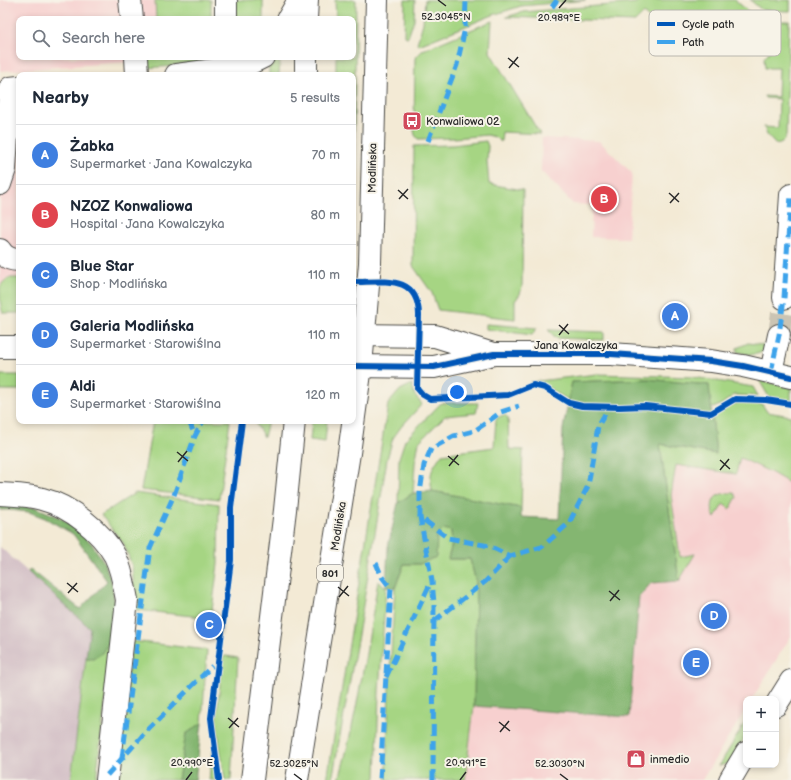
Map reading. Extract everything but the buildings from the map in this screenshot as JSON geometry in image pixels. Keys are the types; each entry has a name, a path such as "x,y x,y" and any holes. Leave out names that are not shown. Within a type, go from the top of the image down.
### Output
{"main road":[{"path":"130,0 132,16"},
{"path":"226,0 226,16"},
{"path":"290,16 299,0"},
{"path":"306,0 306,16"},
{"name":"Modlińska","path":"356,377 358,335 370,263 377,0"},
{"path":"136,60 137,72"},
{"path":"188,72 224,63 245,66 257,60"},
{"path":"306,60 306,72"},
{"path":"8,174 14,87"},
{"path":"784,298 791,195"},
{"path":"0,250 4,256 16,260"},
{"path":"0,271 16,271"},
{"name":"Jana Kowalczyka","path":"358,335 435,336 494,354"},
{"path":"779,335 781,374"},
{"path":"0,347 16,347"},
{"name":"Jana Kowalczyka","path":"357,366 434,368 494,354 610,354 712,361 781,374"},
{"path":"252,780 285,510 294,424"},
{"name":"Modlińska","path":"297,780 349,453 352,424"},
{"path":"10,494 43,499 65,508 86,522 102,538 115,556 122,574 127,600 106,780"},
{"path":"779,700 791,681"},
{"path":"730,780 743,758"}],"shaded area":[{"path":"0,0 186,0 186,16 16,16 16,60 157,60 0,71"},
{"path":"16,101 16,298 0,297 0,102"},
{"path":"542,138 599,141 632,173 628,238 591,237 592,205 573,204 541,171"},
{"path":"660,444 743,459 772,473 791,477 791,636 754,696 743,696 743,714 702,780 465,780 474,706 629,717 639,597 651,583 679,581"},
{"path":"0,547 90,628 71,780 0,780"}],"green space":[{"path":"155,0 211,0 211,16 156,16"},
{"path":"233,0 263,0 263,16 232,16"},
{"path":"335,0 356,0 356,16 336,16"},
{"path":"405,0 415,0 414,20 408,37 404,36"},
{"path":"425,0 586,0 521,6 493,15 419,45 417,43 423,23"},
{"path":"642,0 735,0 747,10 649,10 649,18 644,13 635,22 506,17 523,12 635,3"},
{"path":"750,0 790,0 790,11 762,10"},
{"path":"492,21 490,52 540,134 502,132 501,142 495,137 487,135 418,139 414,130 415,58 423,50"},
{"path":"781,21 789,21 786,136 781,143 775,144 767,135 764,127 778,128 779,99 765,98 764,96 778,97 779,68 765,68 764,58 766,56 781,56"},
{"path":"140,60 209,60 209,64 143,68"},
{"path":"336,60 355,60 355,72 336,72"},
{"path":"277,61 280,62 279,72 269,72 269,65"},
{"path":"486,141 488,146 487,161 489,184 523,190 522,287 520,294 515,301 515,319 438,310 432,293 413,266 414,146 453,145"},
{"path":"8,278 16,278 16,313 3,313 0,301 0,288 2,283"},
{"path":"486,324 537,328 532,335 486,329"},
{"path":"548,330 604,332 604,340 556,338"},
{"path":"748,343 768,346 765,350 758,354 737,352 737,348"},
{"path":"597,374 693,377 753,387 758,396 734,395 722,404 711,409 709,385 647,379 572,382 568,400 545,386 530,382"},
{"path":"0,375 16,375 16,390 0,390"},
{"path":"647,379 709,385 716,454 660,444 679,581 651,583 639,597 629,717 474,706 476,582 470,559 448,559 452,544 451,531 444,529 437,535 436,557 420,564 404,564 395,588 386,587 388,547 398,503 413,493 432,491 521,508 521,517 559,519 563,429 572,382"},
{"path":"759,380 791,388 791,401 769,397"},
{"path":"412,384 415,396 422,404 393,438 387,459 347,700 332,780 327,780 388,404 400,390"},
{"path":"741,402 762,404 767,412 791,416 791,484 740,458 736,474 676,465 671,495 680,557 695,554 679,581 660,444 716,454 712,416 734,404"},
{"path":"441,403 478,403 476,413 445,416 419,442 415,463 413,493 398,503 399,458 405,440"},
{"path":"505,415 508,418 509,449 523,450 521,508 432,491 432,471 442,454 494,447 496,419"},
{"path":"152,424 230,424 219,499 141,490"},
{"path":"256,424 267,424 264,437"},
{"path":"312,424 327,424 325,442 310,440"},
{"path":"135,493 219,504 218,564 211,618 136,610 132,566 124,544 101,515"},
{"path":"734,493 737,497 730,509 723,504 715,518 712,509 714,500 718,495"},
{"path":"0,503 37,508 61,518 77,529 91,543 104,562 112,583 114,598 113,637 101,654 93,658 86,658 90,628 28,572 30,569 80,609 107,581 73,534 45,518 29,512 0,510"},
{"path":"444,529 451,531 452,544 448,559 470,559 476,582 474,706 465,780 386,780 389,688 395,588 404,564 420,564 437,535"},
{"path":"378,581 386,587 379,691 376,778 374,780 339,780 366,656"},
{"path":"113,637 96,780 71,780 86,658 93,658"},
{"path":"132,641 207,650 202,723 186,734 178,780 115,780"},
{"path":"223,657 238,658 231,780 225,780 216,720"},
{"path":"202,723 195,780 178,780 186,734"},
{"path":"743,726 743,740 729,763 719,766"},
{"path":"212,751 217,776 216,780 209,780"}],"tunnel":[{"path":"779,335 784,298"}],"marked path":[{"path":"428,141 457,65 465,28 466,0"},
{"path":"552,7 557,0"},
{"path":"771,372 779,335 784,298 791,195"},
{"path":"420,517 420,493 424,465 431,449 454,436 474,431 501,412 519,406"},
{"path":"433,780 434,603 432,581 420,517 448,538 489,546 510,556 542,547 569,523 588,486 598,426 609,407"},
{"path":"190,424 195,436"},
{"path":"122,758 150,548 174,495 195,436 201,424"},
{"path":"434,621 486,581 510,556"},
{"path":"376,563 382,577 391,588 380,780"},
{"path":"386,677 431,582"},
{"path":"107,775 145,733 212,666"}],"cycle path":[{"path":"356,282 376,281 397,283 406,287 413,293 417,302 419,315 417,388 423,395 430,399 508,395 533,385 545,388 569,403 582,406 645,406 711,413 735,399 766,400 791,404"},
{"path":"356,366 434,367 494,354 611,354 711,361 743,366 791,377"},
{"path":"219,780 211,718 231,560 231,508 242,424"}],"place":[{"name":"Konwaliowa 02","path":"412,121"},
{"name":"NZOZ Konwaliowa","path":"604,199"},
{"name":"Żabka","path":"675,316"},
{"name":"Galeria Modlińska","path":"714,616"},
{"name":"Blue Star","path":"209,625"},
{"name":"Aldi","path":"696,663"},
{"name":"inmedio","path":"636,759"}]}
